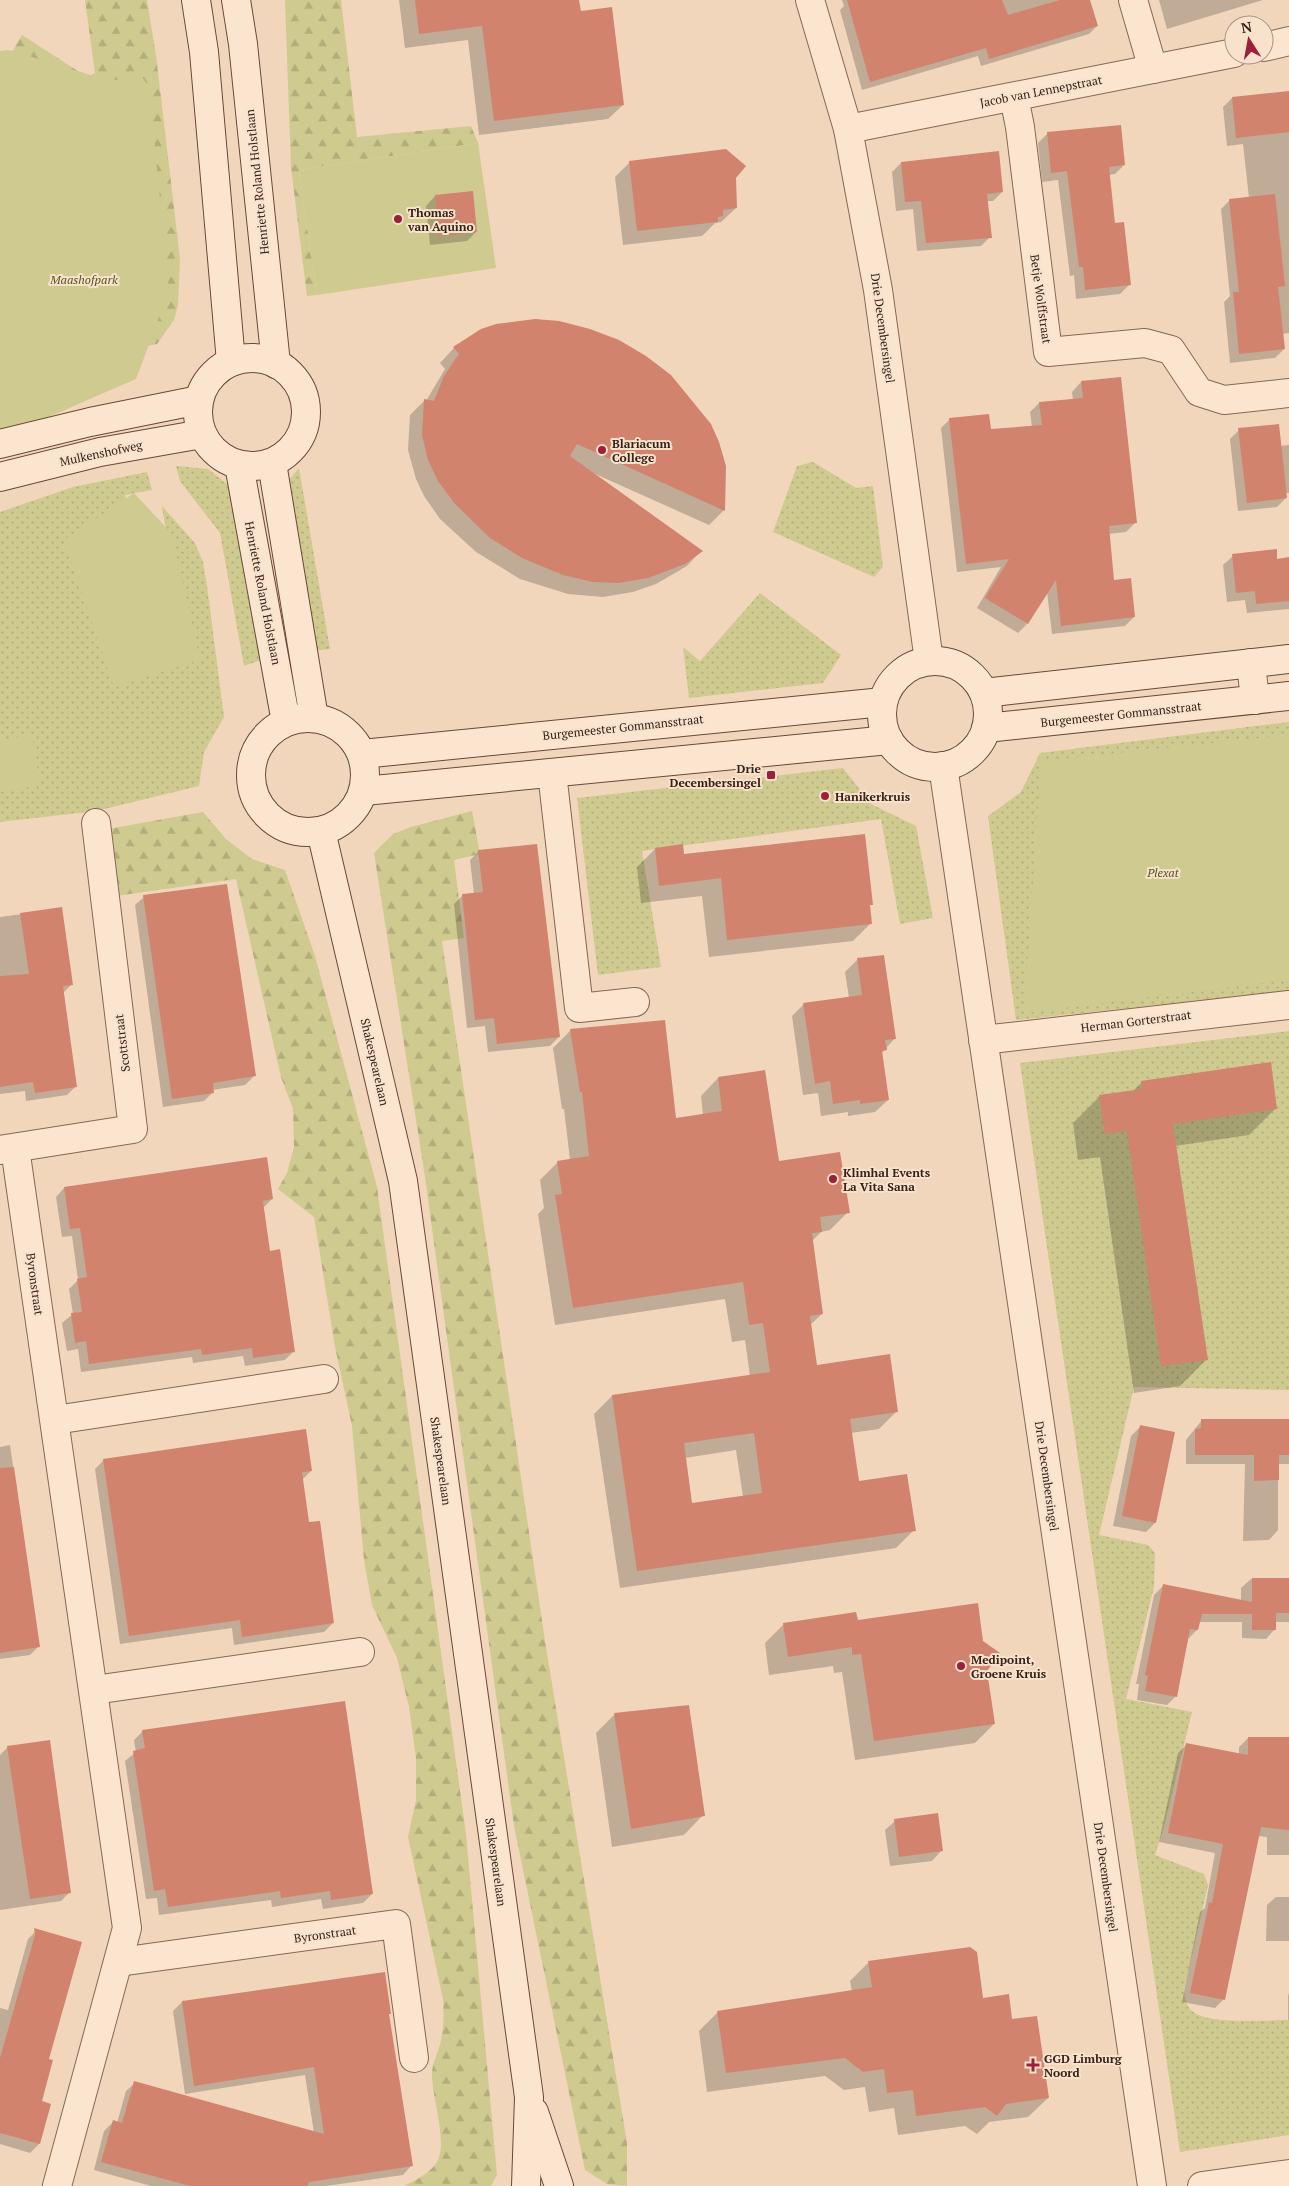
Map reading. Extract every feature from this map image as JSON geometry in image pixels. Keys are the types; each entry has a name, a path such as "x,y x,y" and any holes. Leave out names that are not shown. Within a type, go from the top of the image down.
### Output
{"street":[{"path":"196,0 204,52 231,362"},
{"name":"Henriette Roland Holstlaan","path":"236,0 243,44 276,364"},
{"name":"Drie Decembersingel","path":"810,0 848,129 878,290 928,661"},
{"path":"1132,0 1154,69"},
{"path":"1274,45 1289,41"},
{"name":"Jacob van Lennepstraat","path":"848,129 1224,55"},
{"name":"Betje Wolffstraat","path":"1014,97 1020,127 1048,352 1145,343 1171,350 1199,392 1224,400 1289,393"},
{"path":"253,358 276,364 286,370 301,389 306,412 303,430 299,440 283,456 272,462 256,466 239,465 218,453 202,434 198,415 200,400 211,377 231,362 253,358"},
{"path":"0,444 90,422 200,400"},
{"name":"Mulkenshofweg","path":"0,477 100,452 202,434"},
{"path":"272,462 314,718"},
{"name":"Henriette Roland Holstlaan","path":"239,465 286,722"},
{"path":"984,692 1289,659"},
{"path":"928,661 953,664 965,670 976,680 984,692 988,710 986,728 980,742 970,754 957,762 943,766 926,766 911,761 898,751 889,740 882,720 884,702 889,688 898,676 912,666 928,661"},
{"path":"1251,663 1255,700"},
{"name":"Burgemeester Gommansstraat","path":"986,728 1289,696"},
{"name":"Burgemeester Gommansstraat","path":"362,754 884,702"},
{"path":"314,718 330,722 343,729 362,754 366,772 364,791 358,805 348,817 335,826 321,831 304,832 287,829 272,820 260,808 253,793 250,776 253,758 260,743 272,730 286,722 314,718"},
{"path":"364,791 889,740"},
{"name":"Drie Decembersingel","path":"943,766 1152,2186"},
{"path":"552,772 579,1008 635,1002"},
{"name":"Scottstraat","path":"7,1149 133,1129 96,823"},
{"name":"Shakespearelaan","path":"321,831 403,1180 529,2097 526,2186"},
{"name":"Herman Gorterstraat","path":"983,1040 1289,1005"},
{"name":"Byronstraat","path":"7,1149 55,1420 127,1928 57,2186"},
{"path":"55,1420 324,1379"},
{"path":"94,1690 360,1652"},
{"name":"Byronstraat","path":"119,1962 396,1924 414,2058"},
{"name":"Shakespearelaan","path":"529,2097 559,2186"},
{"path":"1202,2186 1289,2174"}],"green space":[{"path":"85,0 147,0 156,55 180,259 178,305 174,320 157,344 136,348 0,72 22,35 87,77 95,73"},
{"path":"285,0 341,0 357,137 471,126 478,143 299,170 317,295 307,296 291,168"},
{"name":"Maashofpark","path":"9,50 110,81 140,75 149,86 169,291 136,379 0,438 0,51"},
{"name":"Thomas van Aquino","path":"478,143 496,268 317,295 299,170"},
{"path":"813,462 856,488 873,486 883,567 874,577 773,532 797,466"},
{"path":"176,466 208,469 232,488 264,659 244,666 220,533 180,481"},
{"path":"299,468 330,649 311,651 289,480"},
{"path":"147,472 152,490 125,495 186,653 162,506 195,543 203,562 207,586 224,717 204,752 199,786 96,811 0,822 0,512 73,487"},
{"path":"134,493 172,534 200,660 114,687 64,540"},
{"path":"760,593 841,655 823,683 689,698 683,647 700,661"},
{"name":"Plexat","path":"1289,722 1289,991 1016,1020 988,816 1021,792 1040,753"},
{"path":"32,735 40,785 0,792 0,740"},
{"name":"Plexat","path":"1289,735 1289,980 1024,1013 1041,761"},
{"path":"843,768 871,804 916,826 933,918 900,924 881,819 642,851 661,967 598,975 577,798"},
{"path":"472,811 480,854 454,860 464,938 442,941 545,1641 627,2143 627,2186 607,2184 585,2170 514,1826 425,1177 374,853 393,834 411,827"},
{"path":"203,812 226,839 252,859 285,870 315,956 377,1187 466,1834 497,2175 491,2186 404,2186 434,2166 441,2149 440,2128 432,2074 442,2035 444,2020 443,1999 408,1837 416,1800 416,1758 409,1707 397,1658 372,1605 364,1560 352,1426 335,1347 314,1217 278,1189 287,1173 294,1147 293,1109 281,1077 236,879 116,896 108,829"},
{"path":"1289,1031 1289,1390 1134,1387 1099,1535 1148,1545 1155,1553 1154,1587 1126,1699 1192,1712 1164,1827 1155,1855 1204,1874 1208,1885 1184,1990 1185,1999 1192,2011 1211,2018 1238,2021 1289,2020 1289,2135 1180,2152 1020,1063"}],"building":[{"path":"415,0 579,0 581,11 612,7 624,105 494,121 482,26 419,34"},
{"path":"847,0 1002,0 1008,15 1060,0 1090,0 1098,26 989,59 986,48 870,82"},
{"path":"1289,91 1289,132 1236,138 1232,97"},
{"path":"1121,125 1125,165 1109,167 1115,223 1124,222 1131,285 1085,290 1083,267 1079,267 1067,171 1051,173 1047,132"},
{"path":"726,149 746,166 736,178 737,208 723,210 723,216 718,217 718,222 637,231 629,161"},
{"path":"999,151 1003,192 987,194 992,238 926,243 921,201 905,202 901,162"},
{"path":"473,191 477,232 439,236 435,195"},
{"path":"1275,194 1285,286 1278,287 1285,349 1239,354 1233,292 1239,292 1229,199"},
{"path":"535,319 559,321 590,329 619,340 646,356 671,375 711,424 726,466 725,511 577,444 570,456 703,551 685,564 648,578 618,583 593,582 563,575 522,558 490,538 455,504 438,481 428,460 422,435 424,399 434,401 444,376 459,354 453,347 481,329 496,324"},
{"path":"1121,377 1137,523 1109,526 1114,580 1131,578 1135,617 1061,626 1056,580 1028,624 985,598 1009,559 966,564 949,418 989,414 991,429 1042,425 1039,402 1083,398 1081,381"},
{"path":"1279,424 1287,498 1247,503 1238,428"},
{"path":"1277,549 1277,559 1289,557 1289,601 1256,604 1255,591 1236,593 1232,554"},
{"path":"865,834 873,905 870,905 872,924 727,940 721,878 659,886 655,848 683,844 684,854"},
{"path":"537,844 560,1037 497,1044 494,1018 475,1020 462,894 483,892 478,850"},
{"path":"227,884 256,1076 213,1083 214,1093 172,1099 143,895"},
{"path":"62,907 73,985 63,986 77,1087 35,1093 33,1082 0,1087 0,976 29,974 20,913"},
{"path":"884,955 896,1039 885,1040 887,1050 882,1051 889,1100 860,1104 860,1100 833,1104 830,1081 815,1084 803,1003 862,995 857,958"},
{"path":"665,1020 676,1118 722,1111 718,1077 765,1070 779,1161 840,1152 850,1213 820,1217 822,1232 812,1233 823,1314 810,1316 817,1365 890,1354 898,1412 850,1419 859,1481 907,1474 916,1531 637,1571 612,1395 770,1372 763,1323 749,1325 743,1282 573,1308 555,1195 562,1194 557,1161 589,1156 582,1092 580,1092 570,1029","holes":["754,1433 762,1493 692,1503 684,1443"]},
{"path":"1271,1062 1277,1109 1173,1124 1208,1360 1161,1366 1127,1131 1105,1134 1099,1095 1142,1089 1141,1081"},
{"path":"267,1157 273,1199 263,1201 270,1251 280,1249 295,1352 253,1358 252,1348 202,1355 201,1349 89,1364 86,1341 75,1343 71,1313 82,1312 77,1279 87,1277 80,1228 70,1229 64,1187"},
{"path":"1201,1419 1289,1419 1289,1455 1279,1455 1279,1480 1254,1481 1254,1455 1195,1455 1195,1429 1201,1428"},
{"path":"1140,1425 1175,1432 1156,1523 1122,1516"},
{"path":"306,1429 312,1471 302,1472 309,1522 320,1521 334,1623 242,1637 240,1620 129,1636 103,1459"},
{"path":"14,1467 40,1647 0,1653 0,1468"},
{"path":"1252,1578 1289,1578 1289,1613 1276,1613 1276,1630 1252,1630 1252,1614 1202,1614 1198,1630 1190,1629 1177,1697 1145,1691 1148,1676 1145,1675 1163,1584 1252,1602"},
{"path":"978,1603 983,1641 1000,1653 987,1671 995,1724 874,1741 861,1654 852,1655 852,1647 788,1657 783,1623 856,1612 858,1620"},
{"path":"345,1701 373,1894 331,1900 330,1891 281,1898 280,1891 168,1907 165,1889 154,1891 133,1751 145,1748 142,1730"},
{"path":"689,1705 705,1816 631,1829 614,1713"},
{"path":"1248,1737 1289,1737 1289,1830 1261,1827 1225,2000 1190,1993 1209,1902 1212,1903 1223,1844 1168,1833 1186,1743 1248,1755"},
{"path":"50,1740 71,1893 30,1899 7,1746"},
{"path":"938,1813 943,1851 899,1857 894,1819"},
{"path":"34,1928 82,1942 49,2059 53,2060 42,2101 51,2104 40,2144 0,2133 0,2058 35,1935"},
{"path":"970,1947 977,1952 983,1998 1009,1994 1012,2019 1037,2016 1049,2098 1006,2104 997,2116 985,2107 916,2116 913,2090 887,2093 884,2069 863,2072 845,2058 726,2073 717,2011 872,1987 868,1961"},
{"path":"385,1972 391,2014 389,2014 413,2166 309,2182 308,2186 190,2186 101,2162 113,2120 122,2123 134,2081 324,2134 314,2067 194,2086 182,2001"}],"place":[{"name":"Thomas van Aquino","path":"398,219"},
{"name":"Blariacum College","path":"602,450"},
{"name":"Drie Decembersingel","path":"771,775"},
{"name":"Hanikerkruis","path":"825,796"},
{"name":"Klimhal Events La Vita Sana","path":"833,1179"},
{"name":"Medipoint, Groene Kruis","path":"961,1666"},
{"name":"GGD Limburg Noord","path":"1033,2065"}]}
